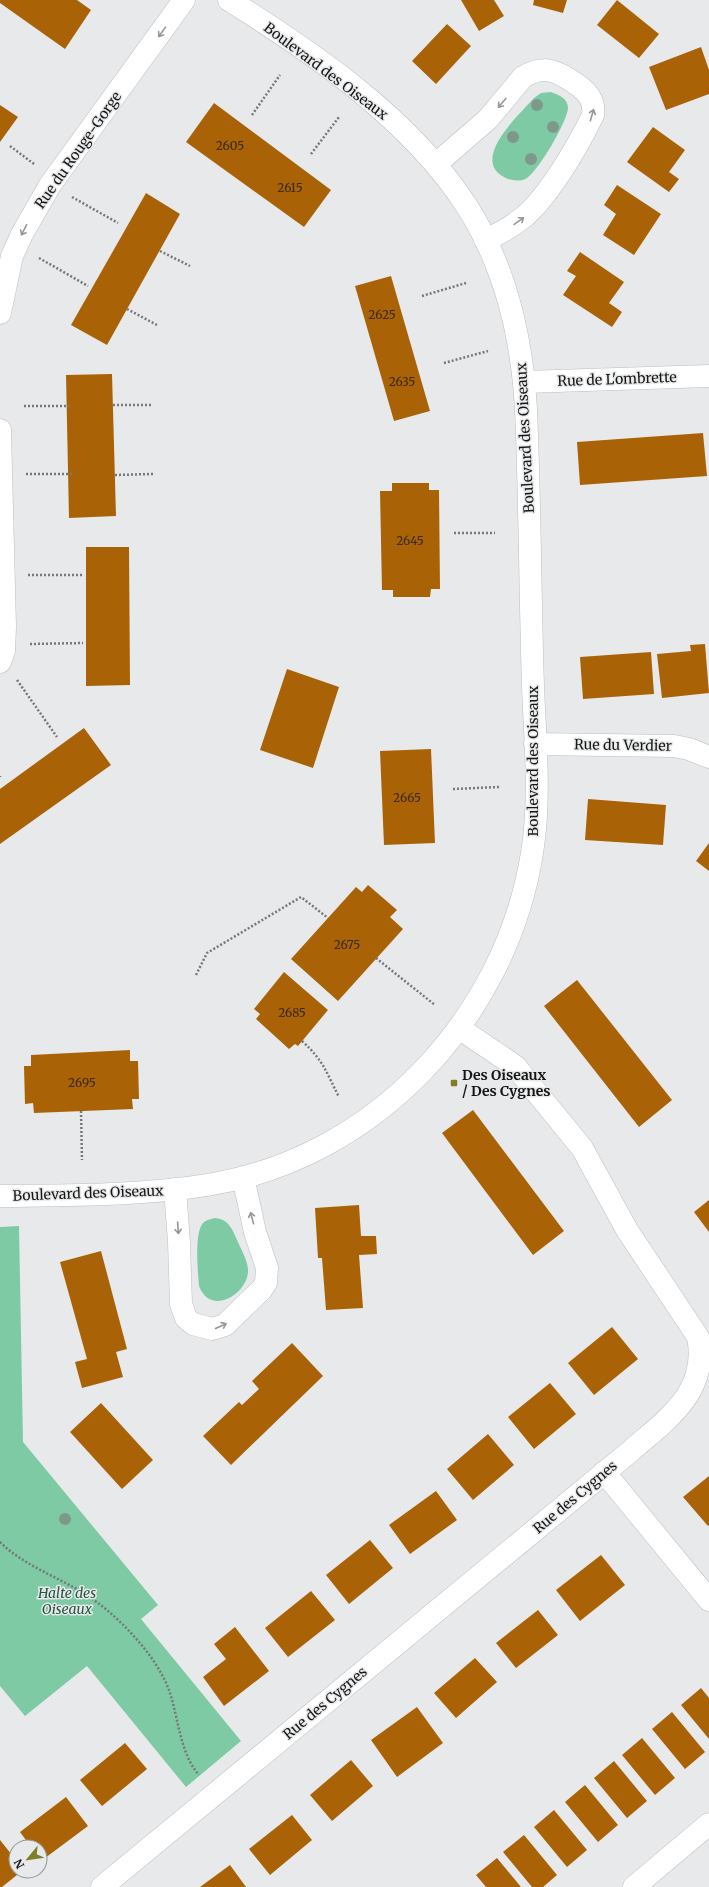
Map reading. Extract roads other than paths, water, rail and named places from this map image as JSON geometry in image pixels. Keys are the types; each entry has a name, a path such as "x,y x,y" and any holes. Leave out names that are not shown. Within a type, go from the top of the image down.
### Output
{"street":[{"name":"Rue du Rouge-Gorge","path":"0,313 12,256 50,185 184,0"},
{"name":"Boulevard des Oiseaux","path":"0,1196 98,1194 175,1189 208,1185 268,1170 308,1154 333,1141 376,1113 438,1056 468,1016 489,980 511,931 524,889 534,836 535,744 525,382 518,337 508,297 485,240 466,206 436,164 396,123 356,90 299,47 229,0"},
{"path":"436,164 481,127 523,77 530,73 538,70 553,71 560,74 589,95 594,107 593,115 544,196 524,217 485,240"},
{"name":"Rue de L'ombrette","path":"525,382 709,376"},
{"path":"0,430 5,627 4,651 0,662"},
{"name":"Rue du Verdier","path":"535,744 674,746 689,749 709,757"},
{"name":"Rue des Cygnes","path":"102,1887 604,1472 690,1399 695,1392 702,1374 703,1356 701,1346 694,1329 627,1230 582,1148 515,1066 459,1028"},
{"name":"Boulevard des Oiseaux","path":"175,1189 179,1242 181,1304 186,1318 193,1324 212,1329 220,1327 232,1320 262,1289 268,1275 247,1202 243,1177"},
{"path":"604,1472 709,1600"},
{"path":"634,1887 709,1824"}],"place":[{"name":"Des Oiseaux / Des Cygnes","path":"454,1083"}],"park label":[{"name":"Halte des Oiseaux","path":"67,1602"}]}
